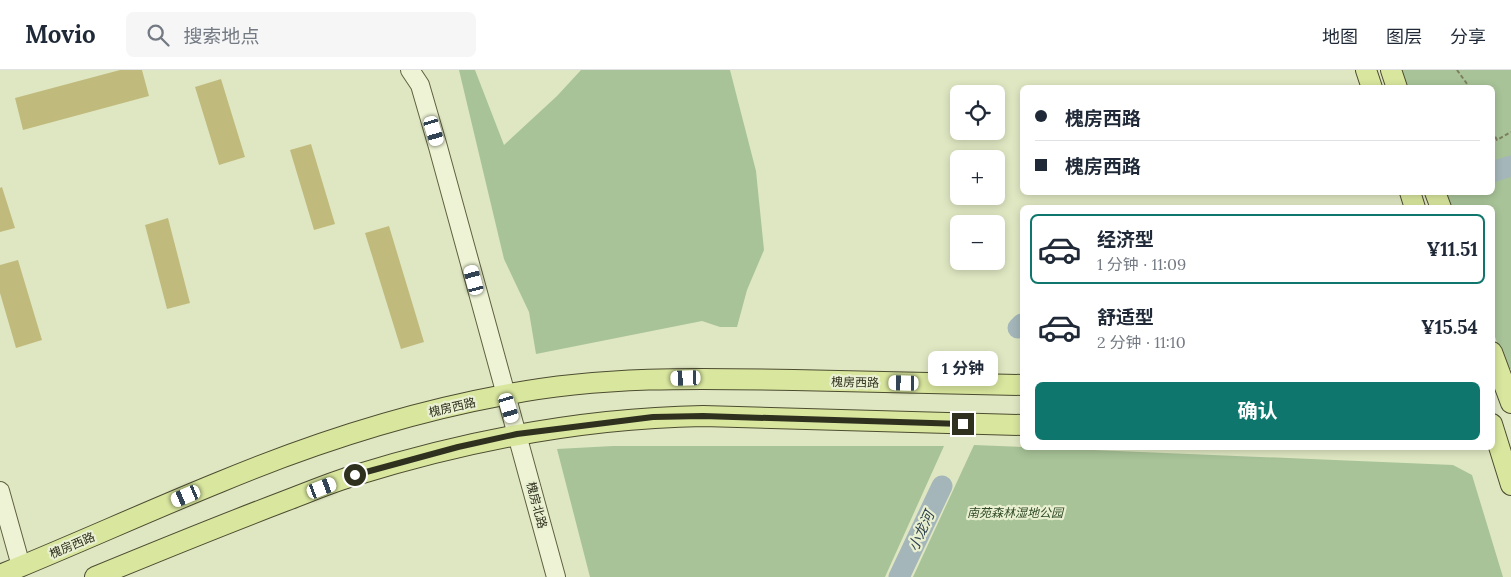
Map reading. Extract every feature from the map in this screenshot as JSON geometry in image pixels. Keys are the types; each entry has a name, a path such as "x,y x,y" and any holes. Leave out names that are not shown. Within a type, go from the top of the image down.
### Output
{"main road":[{"path":"1366,70 1371,85"},
{"path":"1391,70 1396,85"},
{"path":"1495,362 1506,399"},
{"name":"槐房西路","path":"0,574 222,481 320,446 427,412 505,394 622,380 686,378 1020,386"},
{"path":"95,577 355,475 458,447 517,434 653,417 693,416 1020,425"},
{"path":"1498,433 1511,485"}],"street":[{"name":"槐房北路","path":"410,70 420,85 438,147 556,577"},
{"path":"0,491 21,566"}],"path":[{"path":"1457,70 1468,85"},
{"path":"1495,136 1497,140 1511,132"}],"green space":[{"path":"459,70 475,70 504,145 557,96 581,70 730,70 756,171 764,250 747,290 737,327 720,327 702,321 536,354 529,312 504,259"},
{"path":"1400,70 1511,70 1511,369 1506,369 1495,337 1495,205 1448,205 1445,195 1495,195 1495,85 1406,85"},
{"name":"南苑森林湿地公园","path":"974,445 1020,447 1020,450 1094,450 1453,465 1472,475 1503,577 913,577"},
{"path":"613,446 944,446 885,577 590,577 557,449"}],"building":[{"path":"120,70 142,70 149,96 23,130 15,98"},
{"path":"221,79 245,157 219,165 195,87"},
{"path":"311,144 335,224 314,230 290,150"},
{"path":"2,187 15,228 0,232 0,188"},
{"path":"168,218 190,303 167,309 145,225"},
{"path":"389,226 424,342 401,349 365,233"},
{"path":"18,260 42,340 16,348 0,293 0,265"}],"waterway":[{"name":"小龙河","path":"1495,171 1511,166"},
{"name":"小龙河","path":"899,577 942,486"}],"route":[{"path":"355,475 458,447 517,434 653,417 703,416 963,424"}]}
